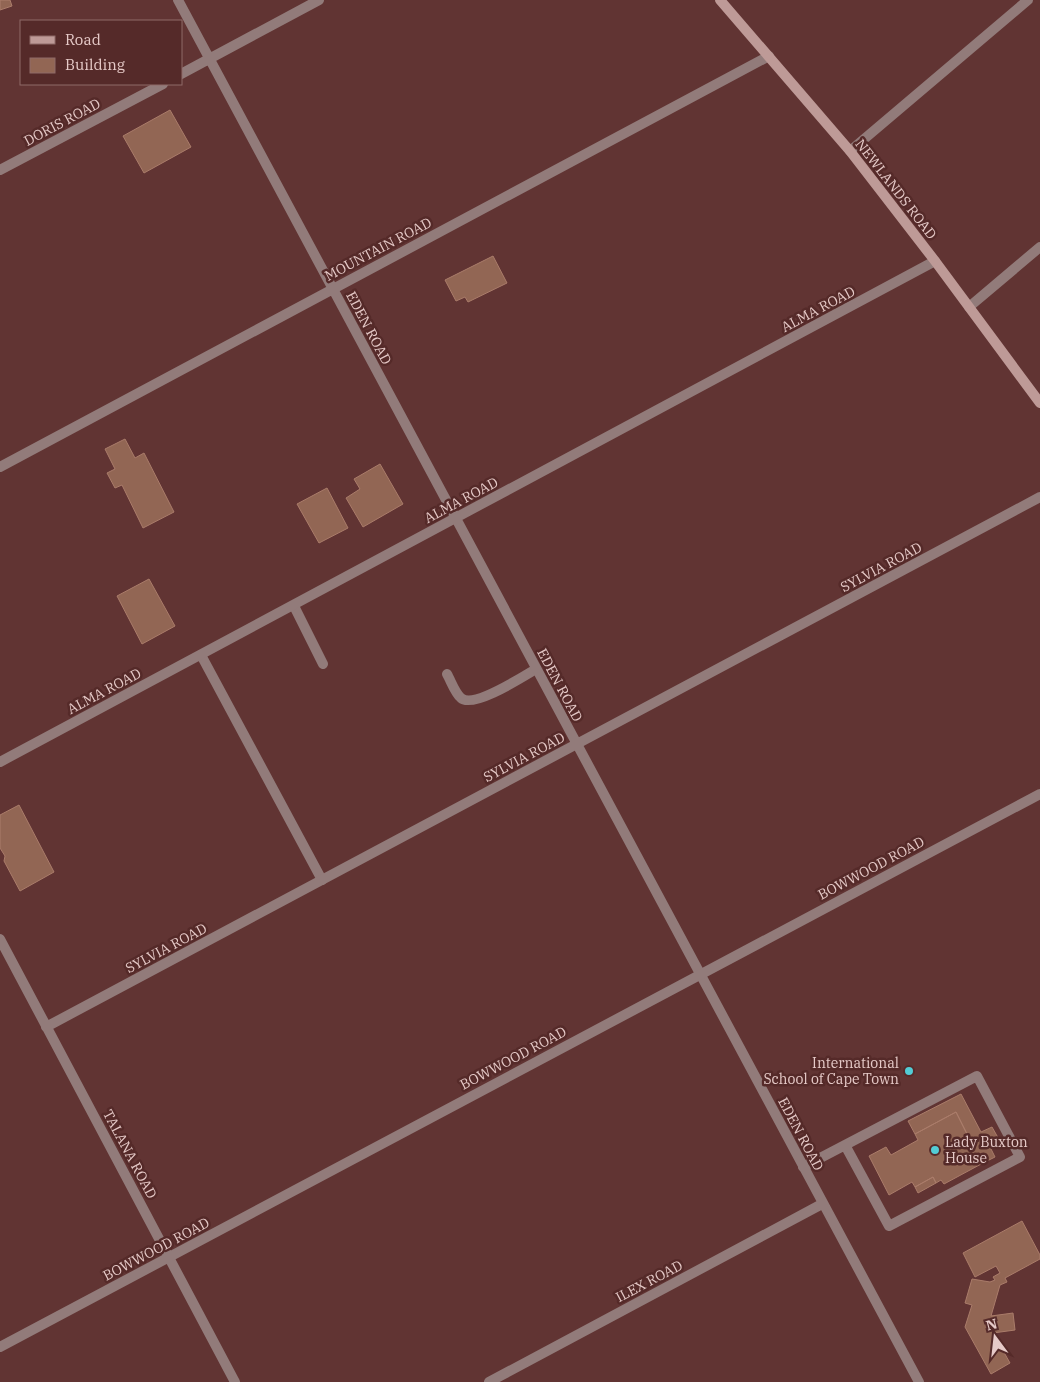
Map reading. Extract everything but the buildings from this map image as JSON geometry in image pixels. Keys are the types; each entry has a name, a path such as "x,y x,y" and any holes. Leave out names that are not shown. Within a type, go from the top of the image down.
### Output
{"main road":[{"name":"NEWLANDS ROAD","path":"720,0 850,151 935,261 1040,403"}],"street":[{"name":"EDEN ROAD","path":"178,0 918,1382"},
{"path":"182,73 319,0"},
{"path":"850,151 1028,0"},
{"name":"MOUNTAIN ROAD","path":"0,467 769,56"},
{"name":"DORIS ROAD","path":"0,170 160,85"},
{"path":"969,307 1040,247"},
{"name":"ALMA ROAD","path":"0,762 935,261"},
{"name":"SYLVIA ROAD","path":"46,1027 1040,497"},
{"path":"294,606 323,664"},
{"path":"201,655 322,880"},
{"path":"447,674 461,698 476,700 536,669"},
{"name":"BOWWOOD ROAD","path":"0,1347 1040,794"},
{"name":"TALANA ROAD","path":"0,939 235,1382"},
{"path":"803,1167 845,1145 977,1076 1020,1157 889,1226 845,1145"},
{"name":"ILEX ROAD","path":"489,1382 822,1204"}],"place":[{"name":"International School of Cape Town","path":"909,1071"},
{"name":"Lady Buxton House","path":"935,1150"}]}
